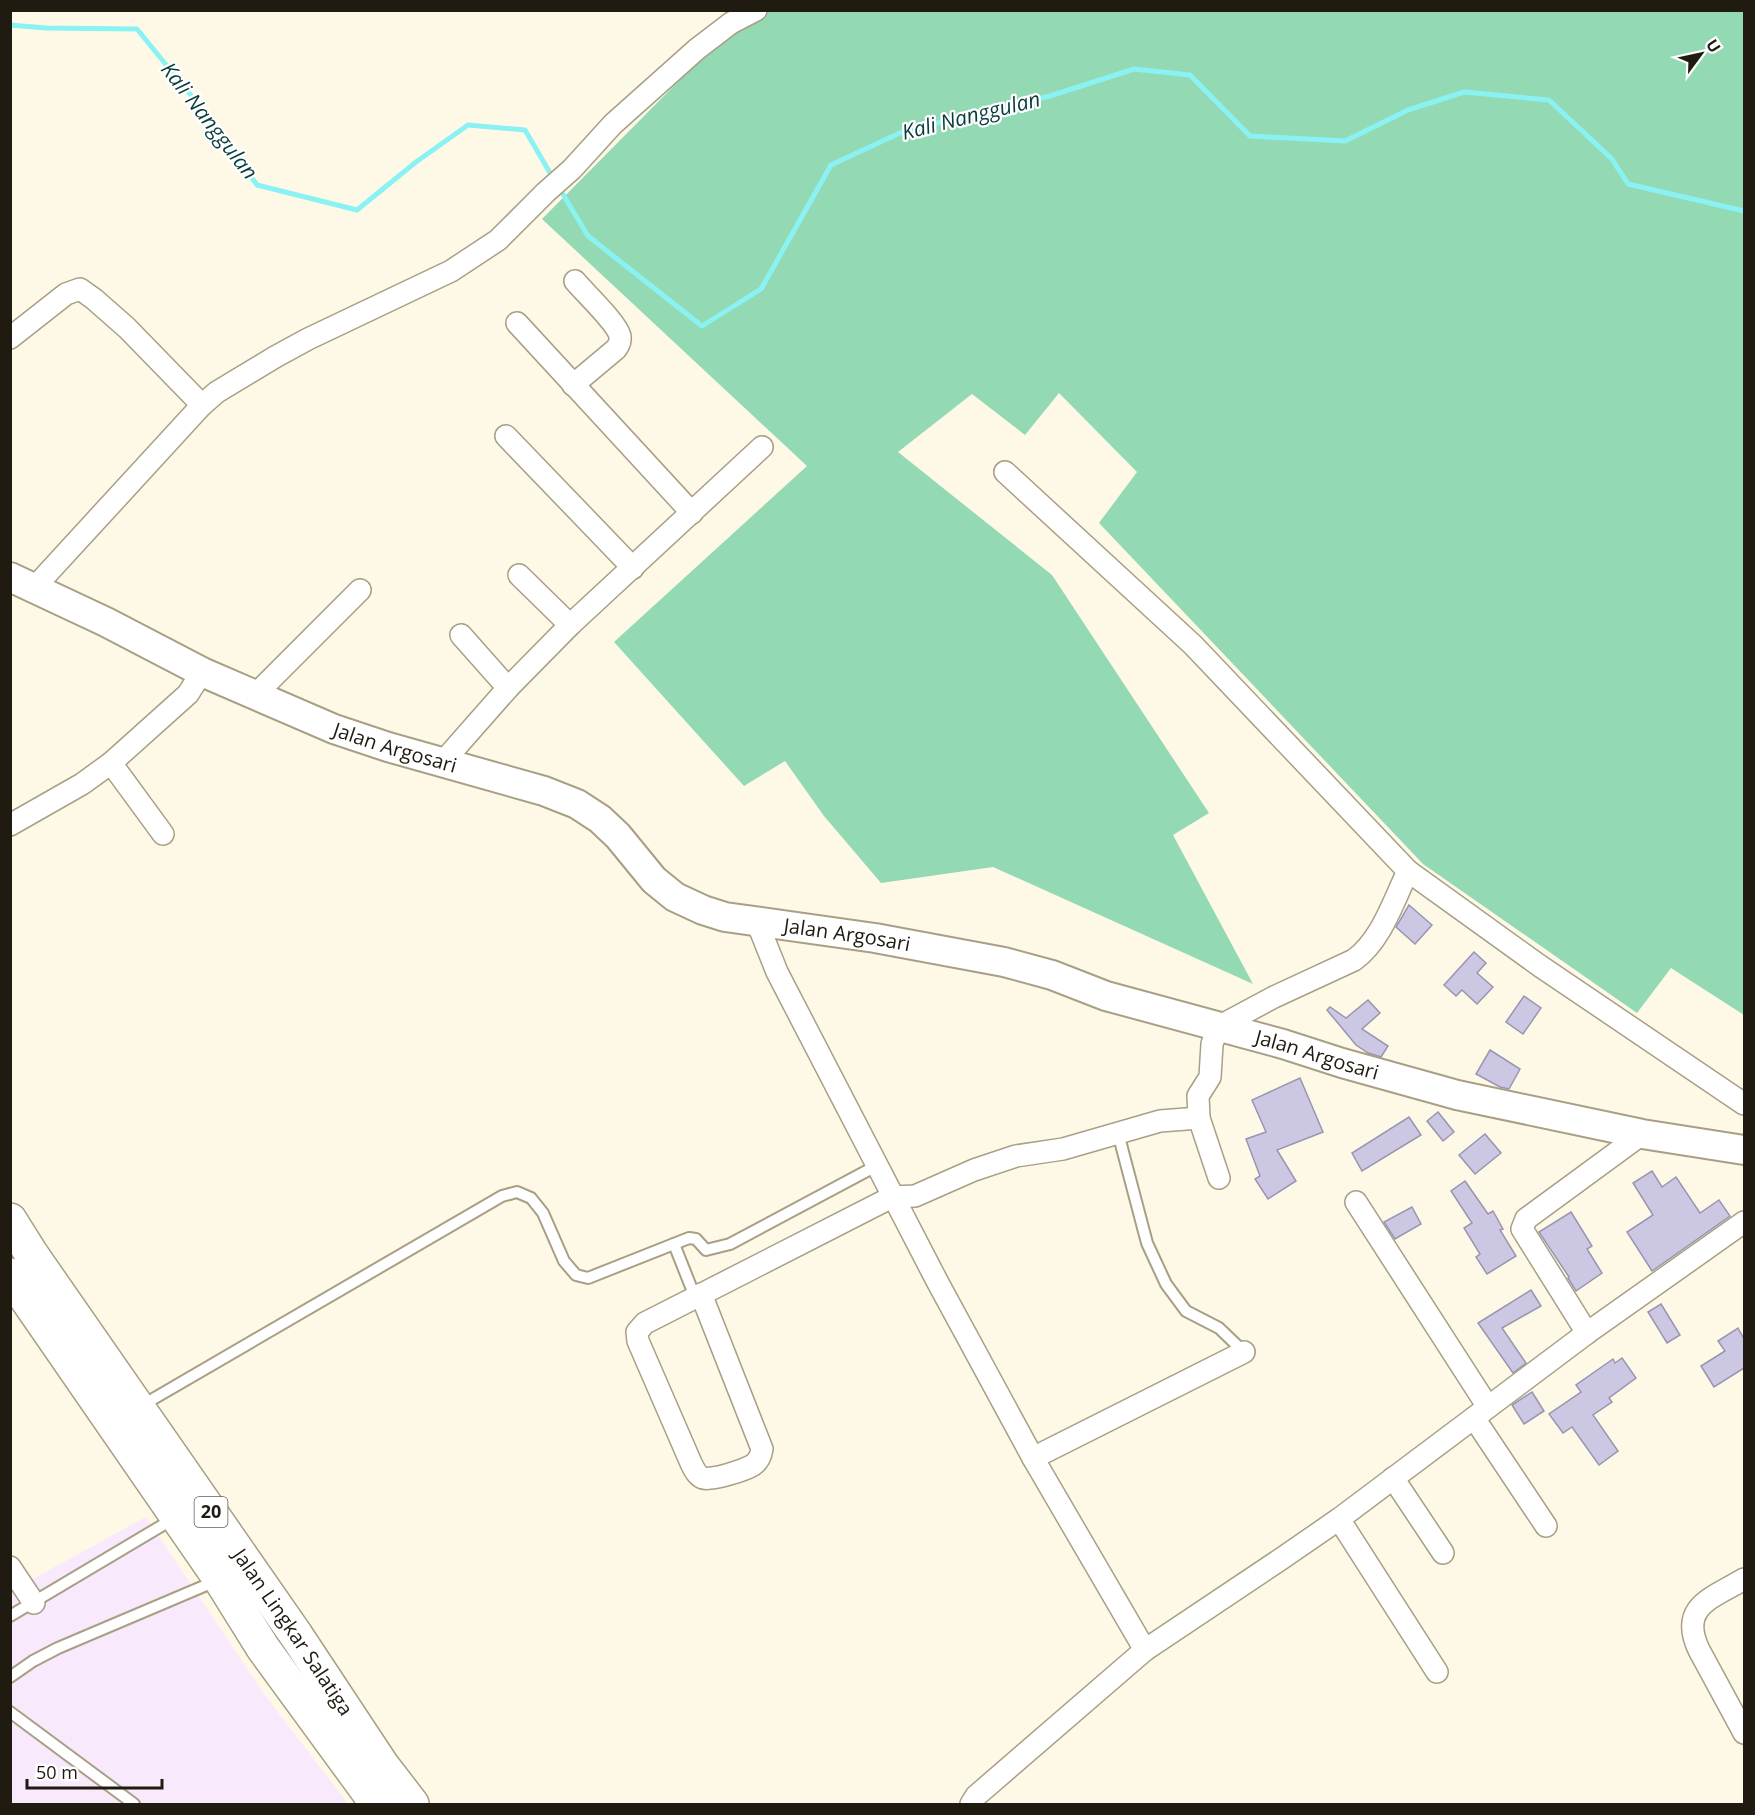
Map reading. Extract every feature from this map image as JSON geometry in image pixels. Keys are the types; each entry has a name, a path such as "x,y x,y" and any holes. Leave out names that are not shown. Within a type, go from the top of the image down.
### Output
{"highway":[{"name":"Jalan Lingkar Salatiga","path":"10,1220 139,1407 233,1571 412,1804"},
{"name":"Jalan Lingkar Salatiga","path":"10,1275 176,1517 233,1571 263,1648 377,1804"}],"street":[{"path":"22,583 217,392 300,343 474,258 498,240 572,169 613,124 697,49 731,23 756,10"},
{"path":"573,385 616,349 621,338 615,327 575,281"},
{"path":"10,338 66,294 80,289 127,328 202,405"},
{"path":"517,323 692,513"},
{"path":"506,436 633,568"},
{"path":"442,763 508,688 570,625 762,447"},
{"path":"1005,472 1193,645 1408,871 1540,966 1744,1104"},
{"path":"519,575 570,625"},
{"name":"Jalan Argosari","path":"22,583 202,672 334,729 442,763 544,791 577,804 600,819 618,836 654,880 675,897 703,910 725,917 853,934 1004,962 1052,975 1106,996 1457,1095 1642,1134 1744,1150"},
{"path":"255,695 360,590"},
{"path":"461,635 508,688"},
{"path":"10,825 82,783 111,763 188,694 202,672"},
{"path":"111,763 163,834"},
{"path":"1219,1178 1199,1118 1198,1096 1210,1077 1212,1044 1218,1027 1274,997 1354,960 1364,952 1375,939 1408,871"},
{"path":"757,922 777,972 892,1197 1033,1458 1145,1650"},
{"path":"698,1296 762,1449 758,1459 752,1465 716,1478 705,1479 698,1475 691,1463 636,1334 645,1323 892,1197 915,1196 974,1170 1016,1156 1064,1149 1160,1122 1199,1118"},
{"path":"1587,1333 1541,1261 1522,1225 1526,1219 1642,1134"},
{"path":"1356,1202 1546,1526"},
{"path":"971,1804 976,1796 1145,1650 1339,1519 1587,1333 1744,1221"},
{"path":"1033,1458 1244,1352"},
{"path":"1393,1478 1443,1553"},
{"path":"1339,1519 1437,1672"},
{"path":"10,1567 34,1602"},
{"path":"1744,1579 1699,1608 1693,1616 1692,1628 1699,1650 1744,1733"}],"lane":[{"path":"1118,1133 1147,1243 1166,1284 1186,1311 1219,1329 1244,1352"},
{"path":"139,1407 502,1196 517,1192 531,1198 543,1213 564,1261 576,1275 588,1278 689,1238 696,1239 706,1250 730,1244 876,1166"},
{"path":"674,1244 698,1296"},
{"path":"10,1616 176,1517"},
{"path":"10,1677 33,1661 58,1648 233,1571"},
{"path":"10,1712 134,1804"}],"shaded area":[{"path":"146,1517 264,1694 348,1804 11,1804 10,1578 18,1587"}],"green space":[{"path":"748,11 1744,11 1744,1015 1671,968 1637,1013 1423,864 1099,523 1137,472 1059,393 1025,435 972,394 898,452 1052,575 1209,813 1173,835 1253,984 993,867 881,883 824,816 785,761 744,786 614,642 807,466 542,219"}],"building":[{"path":"1409,905 1432,925 1415,944 1396,927"},
{"path":"1474,952 1486,963 1477,973 1493,987 1477,1004 1462,990 1456,996 1444,985"},
{"path":"1524,996 1541,1008 1523,1034 1506,1022"},
{"path":"1368,1000 1380,1013 1362,1029 1388,1046 1381,1057 1368,1053 1356,1045 1327,1010 1330,1007 1346,1018"},
{"path":"1490,1050 1520,1069 1509,1089 1500,1087 1476,1074"},
{"path":"1300,1078 1323,1132 1277,1150 1296,1181 1268,1199 1255,1179 1260,1176 1246,1139 1266,1132 1252,1100"},
{"path":"1438,1112 1454,1132 1443,1141 1427,1121"},
{"path":"1409,1117 1421,1135 1362,1171 1352,1153"},
{"path":"1485,1134 1501,1153 1475,1174 1459,1155"},
{"path":"1652,1171 1662,1187 1676,1177 1700,1213 1719,1200 1730,1216 1652,1271 1627,1232 1653,1215 1633,1183"},
{"path":"1465,1181 1488,1214 1493,1211 1503,1229 1500,1230 1516,1256 1487,1274 1476,1257 1480,1254 1464,1228 1472,1223 1451,1191"},
{"path":"1412,1207 1421,1224 1395,1239 1384,1222"},
{"path":"1571,1212 1592,1246 1587,1249 1602,1273 1576,1291 1539,1232"},
{"path":"1531,1290 1541,1306 1502,1328 1526,1363 1513,1373 1478,1323"},
{"path":"1661,1304 1680,1335 1667,1343 1648,1312"},
{"path":"1738,1328 1744,1339 1744,1368 1714,1387 1701,1366 1725,1351 1718,1341"},
{"path":"1622,1358 1636,1378 1609,1398 1612,1402 1593,1415 1618,1451 1599,1465 1572,1427 1563,1433 1549,1414 1581,1392 1576,1385 1613,1359 1615,1363"},
{"path":"1532,1392 1544,1411 1524,1424 1512,1405"}],"waterway":[{"name":"Kali Nanggulan","path":"10,25 46,28 137,29 207,115 257,185 357,210 416,162 468,125 525,130 553,178"},
{"name":"Kali Nanggulan","path":"558,186 588,236 702,326 761,289 831,165 904,131 1050,96 1134,69 1190,75 1250,136 1345,141 1408,110 1464,92 1549,100 1612,159 1628,184 1744,211"}]}
